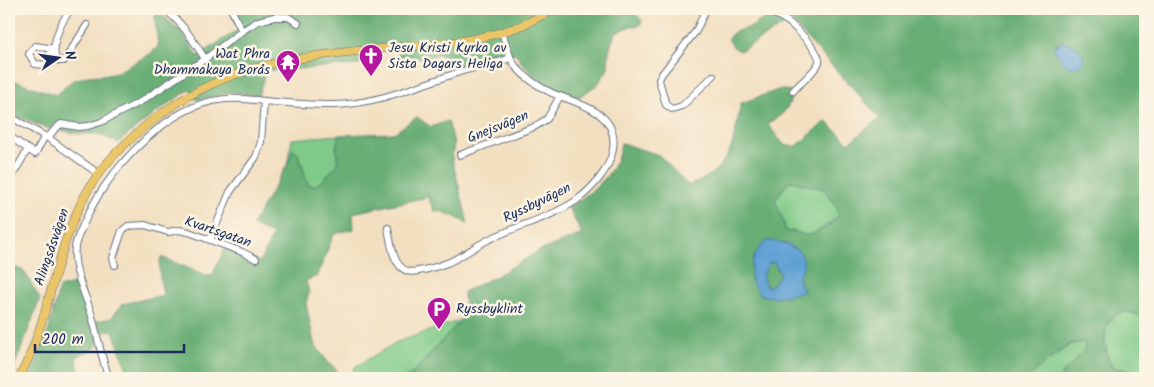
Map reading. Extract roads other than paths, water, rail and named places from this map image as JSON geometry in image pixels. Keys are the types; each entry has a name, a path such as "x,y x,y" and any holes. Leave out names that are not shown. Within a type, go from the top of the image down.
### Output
{"main road":[{"name":"Alingsåsvägen","path":"19,378 34,342 68,231 79,206 99,174 127,143 168,108 218,80 281,61 358,51 451,43 502,32 554,9"}],"street":[{"path":"71,9 61,25 53,48 56,59 64,61 87,25"},
{"path":"164,9 175,17 187,30 205,59"},
{"path":"231,9 242,31"},
{"path":"706,9 696,31 660,75 659,80 666,105 672,109 682,106 713,76"},
{"path":"756,9 782,18 795,28 818,54 817,66 793,91"},
{"path":"9,136 35,154 46,137 61,124 79,127 88,126 101,122 140,102 258,21 274,17 288,17 298,24"},
{"name":"Ryssbyvägen","path":"388,228 396,261 400,267 412,272 435,266 456,258 492,238 576,200 605,170 613,150 614,140 609,125 594,110 533,82 514,65 502,32"},
{"path":"108,378 75,259 76,241 91,210 118,170 137,149 172,118 197,106 217,100 234,98 332,105 376,100 400,94 466,70 510,58"},
{"name":"Gnejsvägen","path":"460,155 534,127 547,119 560,96"},
{"path":"210,240 230,192 256,157 261,142 264,101"},
{"path":"9,116 46,137 99,174"},
{"path":"9,192 12,176 28,149"},
{"name":"Kvartsgatan","path":"115,266 113,258 122,231 128,226 145,224 168,232 179,230 189,232 256,259"}],"water":[{"path":"1062,42 1074,45 1079,50 1084,61 1082,64 1073,67 1061,62 1061,58 1057,55 1054,47"},
{"path":"767,241 777,241 789,245 801,253 804,264 798,279 804,291 772,297 762,295 759,292 752,280 751,268 755,255","holes":["769,263 775,263 780,275 770,287 766,286 762,276"]}],"place":[{"name":"Jesu Kristi Kyrka av Sista Dagars Heliga","path":"371,77"},
{"name":"Wat Phra Dhammakaya Borås","path":"288,83"},
{"name":"Ryssbyklint","path":"439,330"}]}
